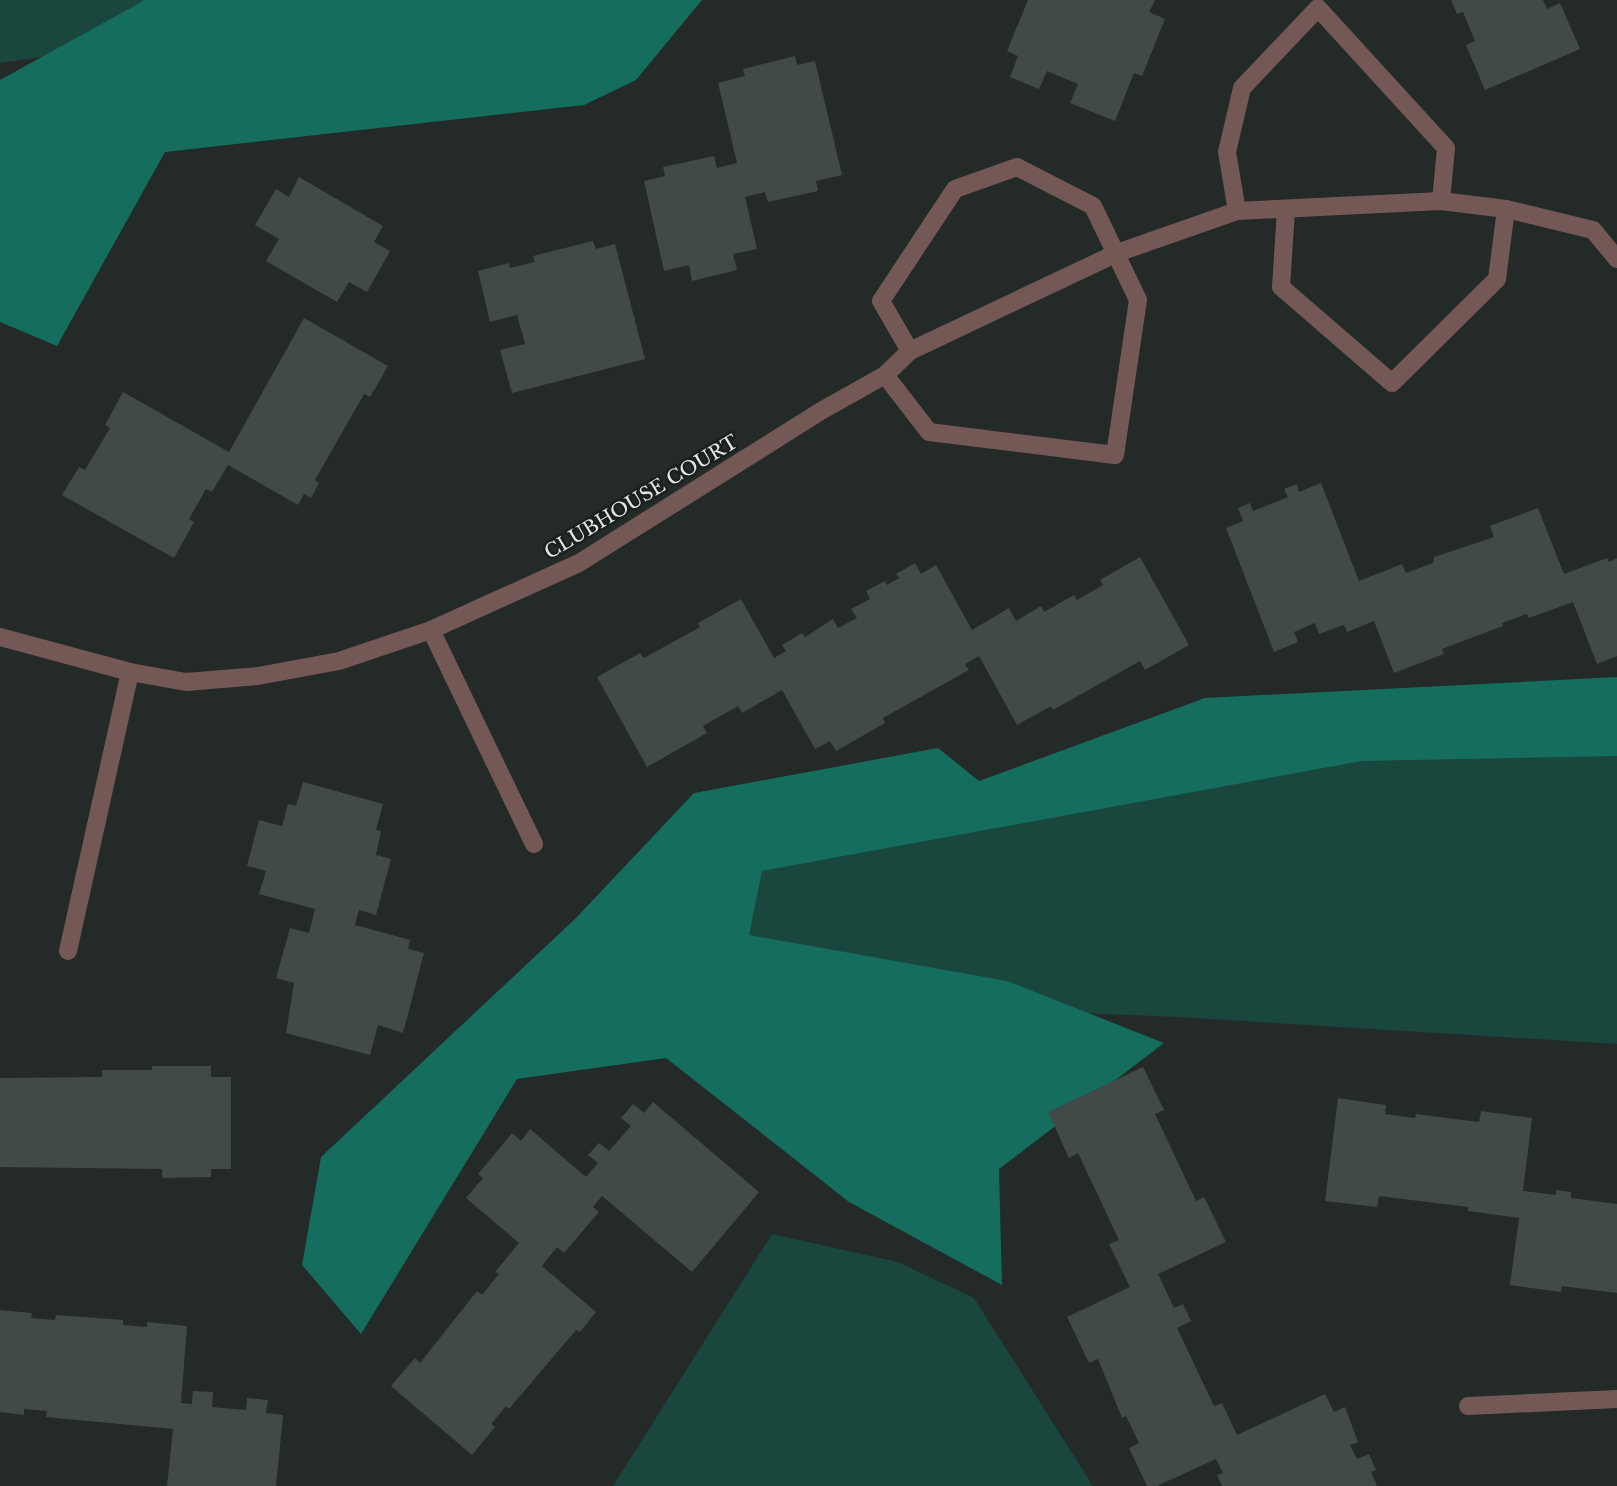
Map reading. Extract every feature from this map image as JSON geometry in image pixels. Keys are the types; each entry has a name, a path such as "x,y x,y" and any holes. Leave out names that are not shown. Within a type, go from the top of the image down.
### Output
{"street":[{"path":"1237,211 1227,152 1242,88 1318,8 1446,148 1441,201"},
{"path":"885,375 929,432 1115,455 1138,300 1093,206 1017,167 955,189 881,301 910,351"},
{"name":"CLUBHOUSE COURT","path":"0,637 130,672 186,682 258,676 339,661 431,630 579,563 821,411 885,375 910,351 1117,253 1237,211 1441,201 1506,209 1593,230 1617,260"},
{"path":"1286,210 1281,287 1392,383 1497,279 1506,209"},
{"path":"431,630 534,844"},
{"path":"68,951 130,672"},
{"path":"1468,1406 1617,1399"}],"green space":[{"path":"0,0 436,0 0,63"},
{"path":"145,0 702,0 636,80 584,105 165,152 57,346 0,322 0,80"},
{"path":"1617,677 1617,756 1362,761 762,871 749,935 1007,981 1164,1043 999,1169 1002,1285 849,1202 666,1058 517,1079 361,1334 302,1265 321,1157 576,918 694,793 938,748 979,781 1205,698"},
{"path":"1617,706 1617,1044 1178,1017 798,1002 707,975 713,861"},
{"path":"772,1234 898,1262 974,1298 1093,1486 613,1486"}],"building":[{"path":"1028,0 1155,0 1149,12 1165,19 1142,76 1134,73 1115,121 1070,103 1078,84 1047,71 1039,89 1010,77 1018,56 1007,51"},
{"path":"1451,0 1543,0 1547,9 1560,3 1580,49 1485,90 1466,45 1475,41 1463,12 1457,14"},
{"path":"795,56 797,65 815,61 842,175 816,181 818,191 768,202 765,192 745,197 757,249 733,254 737,270 692,281 689,265 664,271 644,181 665,176 663,167 714,156 717,168 737,163 718,83 745,76 743,69"},
{"path":"299,177 383,226 374,242 390,251 367,292 349,282 337,302 266,261 279,239 255,225 276,189 289,197"},
{"path":"593,241 596,249 615,244 645,359 512,393 500,350 525,344 517,315 490,322 478,271 509,263 510,268 535,262 533,256"},
{"path":"304,318 388,366 370,397 364,394 315,480 319,483 311,498 304,494 298,505 228,465 212,492 206,489 189,519 194,522 174,558 62,495 79,467 85,470 110,428 105,425 123,392 229,452"},
{"path":"1321,483 1359,581 1402,564 1406,573 1433,563 1434,557 1494,537 1490,526 1538,508 1564,574 1607,558 1609,562 1617,558 1617,656 1597,664 1573,602 1529,618 1527,614 1502,623 1503,626 1442,649 1444,654 1394,673 1374,621 1347,632 1344,625 1319,634 1315,623 1294,632 1298,642 1274,652 1226,528 1243,521 1238,508 1250,503 1253,511 1288,497 1284,489 1297,484 1299,492"},
{"path":"1140,557 1189,645 1145,670 1140,661 1053,710 1051,706 1017,725 979,656 965,664 969,670 883,718 885,723 836,751 830,741 815,749 782,690 742,713 738,706 703,726 707,733 647,767 597,677 640,653 644,658 700,627 698,623 741,599 774,658 786,651 782,645 802,633 805,637 833,619 838,628 857,618 851,609 870,599 866,591 885,581 887,585 899,578 896,574 915,563 921,574 936,565 972,630 1009,608 1016,621 1041,606 1044,612 1074,595 1077,600 1103,585 1100,580"},
{"path":"303,782 383,804 376,830 381,831 376,855 391,859 376,915 359,910 355,925 410,940 408,949 424,953 403,1033 378,1025 370,1055 286,1033 294,983 276,978 290,928 309,933 315,909 259,894 266,871 247,866 259,820 282,826 288,804 296,806"},
{"path":"152,1066 211,1066 211,1077 231,1077 231,1169 211,1169 211,1177 162,1178 162,1169 0,1167 0,1078 102,1077 102,1070 152,1070"},
{"path":"1143,1067 1164,1110 1155,1114 1196,1201 1204,1197 1226,1242 1158,1274 1174,1308 1183,1304 1191,1321 1177,1328 1214,1406 1222,1403 1237,1435 1325,1394 1334,1412 1345,1407 1358,1442 1350,1445 1357,1459 1369,1454 1376,1470 1371,1472 1377,1486 1222,1486 1217,1475 1223,1473 1216,1459 1157,1486 1147,1486 1129,1448 1139,1443 1126,1416 1122,1418 1098,1359 1089,1363 1067,1317 1130,1287 1109,1244 1119,1240 1078,1153 1069,1158 1048,1112"},
{"path":"1338,1098 1386,1105 1385,1114 1415,1118 1416,1114 1479,1122 1481,1111 1532,1118 1523,1191 1556,1195 1556,1190 1571,1192 1571,1198 1617,1204 1617,1293 1562,1286 1561,1292 1510,1285 1519,1218 1468,1211 1468,1207 1379,1196 1377,1207 1325,1201"},
{"path":"653,1102 759,1192 692,1272 602,1196 593,1207 599,1212 564,1253 557,1247 542,1266 596,1312 580,1332 576,1330 509,1409 506,1406 491,1424 495,1427 472,1455 391,1386 415,1358 420,1363 477,1291 482,1295 499,1274 495,1272 519,1243 466,1198 483,1178 478,1174 512,1133 521,1141 530,1129 586,1177 598,1163 588,1155 599,1143 609,1151 631,1126 621,1118 633,1104 644,1113"},
{"path":"0,1310 32,1313 31,1318 55,1320 56,1315 123,1320 123,1325 147,1327 147,1322 187,1326 181,1403 192,1404 193,1391 213,1392 212,1407 246,1410 247,1398 268,1400 266,1413 283,1415 276,1486 167,1486 173,1429 46,1417 47,1411 24,1409 24,1415 0,1412"}]}
